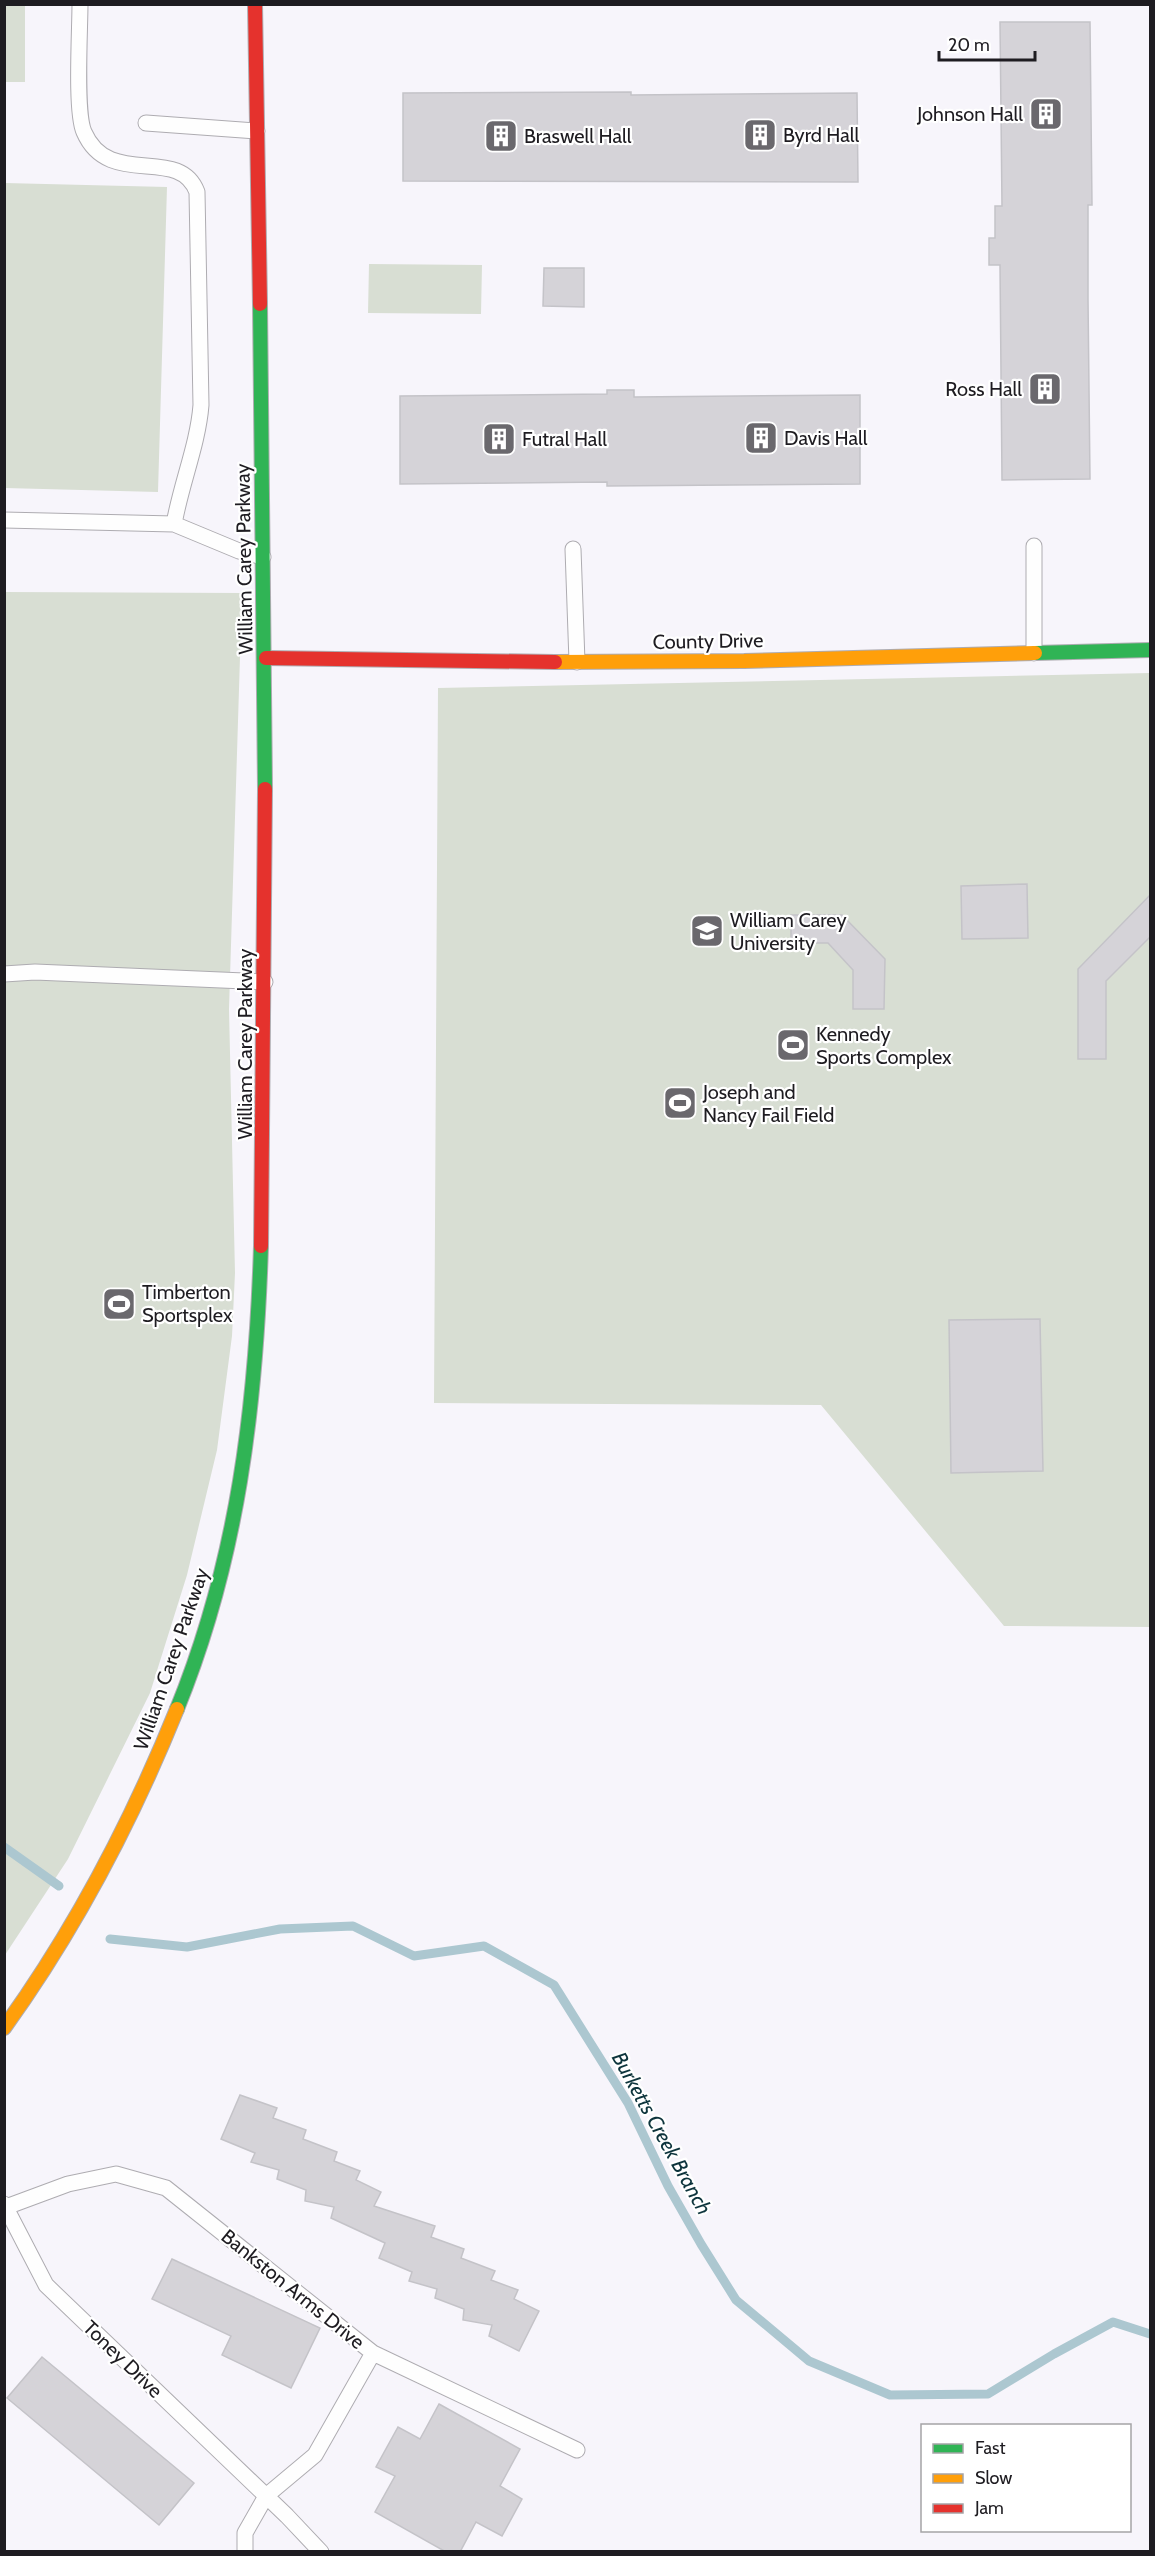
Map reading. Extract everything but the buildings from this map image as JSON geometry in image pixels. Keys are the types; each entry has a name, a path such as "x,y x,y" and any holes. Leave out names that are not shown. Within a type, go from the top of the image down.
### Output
{"street":[{"name":"William Carey Parkway","path":"4,2028 54,1961 92,1895 143,1795 186,1689 224,1568 235,1523 244,1467 259,1336 262,1269 265,982 266,658 255,4"},
{"name":"County Drive","path":"266,658 577,662 744,661 1150,650"}],"lane":[{"path":"80,4 80,110 84,132 95,149 104,156 128,166 180,171 193,182 196,192 200,425 185,474 174,524"},
{"path":"146,123 257,131"},
{"path":"4,520 174,524 239,551 263,557"},
{"path":"1034,546 1034,653"},
{"path":"573,549 577,662"},
{"path":"4,974 35,972 265,982"},
{"name":"Bankston Arms Drive","path":"5,2205 68,2184 116,2174 166,2188 373,2353 577,2450"},
{"name":"Toney Drive","path":"5,2205 46,2285 267,2496 321,2552"},
{"path":"245,2552 245,2533 267,2496 315,2455 373,2353"}],"shaded area":[{"path":"4,5 25,5 25,82 5,82"},
{"path":"5,183 167,187 158,492 5,488"},
{"path":"369,264 482,265 481,314 368,313"},
{"name":"Timberton Sportsplex","path":"5,592 242,593 229,1009 235,1273 232,1336 217,1450 187,1575 150,1693 68,1859 5,1955"},
{"name":"Kennedy Sports Complex","path":"1150,673 1150,1627 1004,1626 821,1405 434,1403 438,688"}],"waterway":[{"name":"Burketts Creek Branch","path":"4,1847 59,1886"},
{"name":"Burketts Creek Branch","path":"110,1939 187,1947 280,1929 353,1926 414,1956 484,1946 554,1985 628,2103 668,2186 736,2300 809,2361 890,2395 988,2394 1113,2322 1150,2334"}],"traffic: fast":[{"path":"260,304 265,789"},
{"path":"1035,653 1150,650"},
{"path":"177,1709 198,1653 215,1596 240,1481 254,1365 261,1246"}],"traffic: slow":[{"path":"555,662 744,661 1035,653"},
{"path":"4,2028 55,1952 100,1874 141,1793 177,1709"}],"traffic: jam":[{"path":"255,4 260,304"},
{"path":"266,658 555,662"},
{"path":"261,1246 265,789"}],"place":[{"name":"Johnson Hall","path":"1046,114"},
{"name":"Byrd Hall","path":"760,135"},
{"name":"Braswell Hall","path":"501,136"},
{"name":"Ross Hall","path":"1045,389"},
{"name":"Davis Hall","path":"761,438"},
{"name":"Futral Hall","path":"499,439"},
{"name":"William Carey University","path":"707,931"},
{"name":"Kennedy Sports Complex","path":"793,1045"},
{"name":"Joseph and Nancy Fail Field","path":"680,1103"},
{"name":"Timberton Sportsplex","path":"119,1304"}]}
